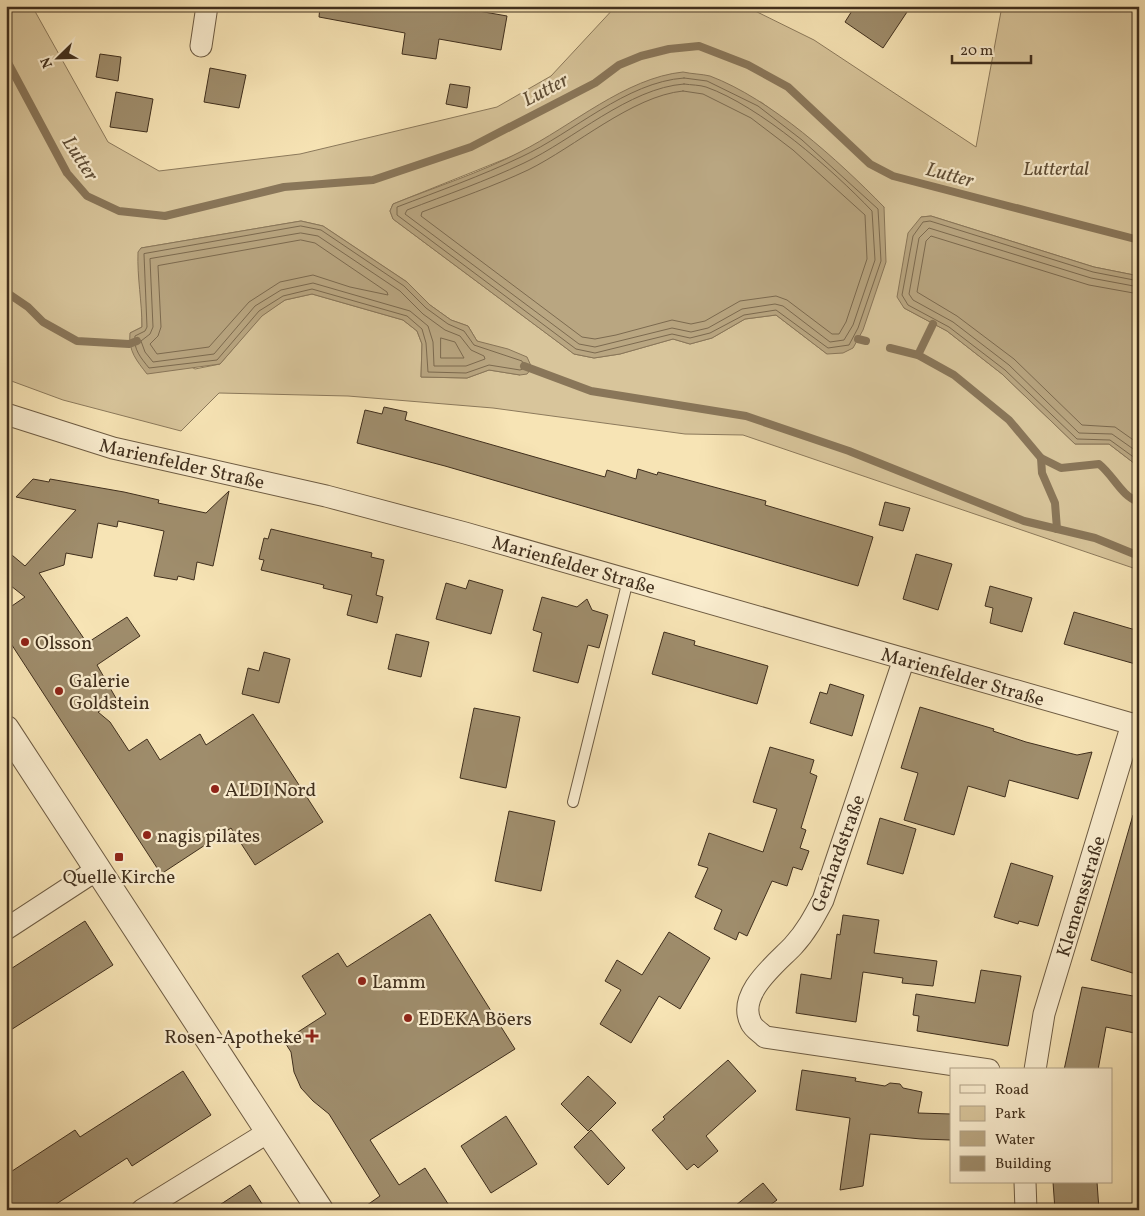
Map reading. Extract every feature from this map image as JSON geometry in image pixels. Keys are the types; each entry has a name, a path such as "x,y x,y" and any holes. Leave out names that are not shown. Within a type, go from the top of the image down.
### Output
{"street":[{"path":"201,46 207,6"},
{"name":"Marienfelder Straße","path":"6,414 113,448 326,496 1135,725"},
{"name":"Gerhardstraße","path":"904,659 823,900 810,924 794,946 767,970 753,992 748,1007 751,1024 765,1036 976,1068"},
{"name":"Klemensstraße","path":"1035,1068 1044,1014 1135,725"},
{"path":"6,729 320,1210"},
{"path":"6,929 98,869"},
{"path":"142,1210 270,1131"},
{"path":"1025,1184 1026,1210"}],"lane":[{"path":"573,802 628,580"}],"green space":[{"name":"Luttertal","path":"6,6 32,6 108,142 159,171 300,154 497,107 551,76 616,6 745,6 814,40 976,147 1002,6 1139,6 1139,276 1094,267 931,216 921,217 904,308 947,331 1002,374 1075,444 1109,444 1139,467 1139,570 743,435 685,434 493,408 348,396 219,393 181,431 63,400 6,379","holes":["761,102 805,136 884,207 827,354 776,315 745,319 712,338 690,344 673,339 620,354 594,358 574,354 393,219 390,211 393,204 520,153","301,221 323,226 407,282 430,305 451,320 468,326 477,341 484,344 520,375 489,370 467,378 421,377 422,344 417,331 403,320 312,294 285,300 262,315 220,364 195,369 130,333 142,327 141,248"]}],"water":[{"path":"683,72 710,76 733,86 780,115 825,151 884,207 886,262 863,330 853,348 843,353 827,354 776,315 745,319 712,338 690,344 673,339 620,354 594,358 574,354 393,219 390,211 393,204 505,160 640,83 661,76"},
{"path":"931,216 1094,267 1139,276 1139,467 1109,444 1075,444 1002,374 947,331 904,308 897,297 908,233 921,217"},
{"path":"301,221 323,226 407,282 430,305 451,320 468,326 477,341 508,349 527,357 532,368 527,374 520,375 489,370 467,378 421,377 422,344 417,331 403,320 312,294 285,300 262,316 220,364 147,374 134,355 130,345 130,333 142,327 138,261 138,252 141,248"}],"building":[{"path":"320,6 450,6 507,16 501,50 439,39 436,59 402,54 405,33 319,17"},
{"path":"855,6 911,6 883,48 845,22"},
{"path":"100,54 121,57 118,81 96,77"},
{"path":"210,68 246,75 239,108 204,102"},
{"path":"450,84 470,87 467,108 446,104"},
{"path":"116,92 153,99 147,132 110,127"},
{"path":"384,407 407,412 405,420 605,477 607,470 636,479 638,469 657,475 658,472 766,501 765,505 873,537 858,586 445,466 357,443 365,410 382,414"},
{"path":"33,479 49,482 50,479 124,492 159,500 158,503 206,513 229,491 213,566 197,562 194,580 178,576 177,580 154,576 164,531 118,521 117,527 98,523 92,558 66,553 64,565 39,573 87,643 127,617 140,636 97,665 117,700 98,712 110,722 129,751 147,739 160,760 200,734 206,745 253,714 323,822 255,865 231,828 161,874 6,636 6,610 25,597 6,582 6,550 25,566 76,510 16,497"},
{"path":"885,502 910,508 903,531 879,525"},
{"path":"271,529 372,553 371,557 384,560 376,595 383,597 377,623 347,615 352,595 323,588 324,585 261,570 264,560 259,559 264,538 268,539"},
{"path":"916,554 952,564 938,610 903,599"},
{"path":"469,580 503,590 491,634 436,619 446,583 466,589"},
{"path":"990,586 1032,598 1022,632 990,623 993,608 985,606"},
{"path":"542,597 577,607 587,599 592,610 608,615 599,648 588,645 578,683 533,671 542,633 533,630"},
{"path":"1074,612 1139,631 1139,665 1064,644"},
{"path":"664,632 695,641 694,645 768,666 757,704 652,674"},
{"path":"396,634 429,642 421,677 388,669"},
{"path":"264,652 290,659 279,703 242,694 248,668 259,671"},
{"path":"830,684 864,695 852,736 810,723 820,692 827,694"},
{"path":"920,707 994,729 993,731 1026,742 1077,755 1092,752 1078,799 1009,780 1005,797 968,786 954,835 904,820 918,773 901,768"},
{"path":"474,708 520,717 506,788 460,778"},
{"path":"770,747 814,760 810,773 817,776 801,828 806,830 800,848 809,851 802,870 793,867 787,886 772,881 747,936 739,932 736,940 714,929 722,910 695,897 708,868 698,865 709,833 763,852 777,809 753,802"},
{"path":"509,811 555,821 541,891 495,881"},
{"path":"1133,815 1139,816 1139,975 1091,960"},
{"path":"880,818 916,829 903,874 867,864"},
{"path":"1011,863 1053,876 1038,926 1019,921 1018,924 994,917"},
{"path":"430,914 515,1049 370,1140 399,1185 425,1168 452,1210 360,1210 380,1196 329,1114 301,1088 294,1072 291,1052 284,1041 326,1014 302,976 338,953 347,967"},
{"path":"843,915 879,920 874,953 937,961 933,986 902,983 903,978 863,972 856,1022 796,1013 801,974 831,979 837,934 840,935"},
{"path":"85,921 113,965 6,1033 6,972"},
{"path":"669,932 710,958 680,1009 659,996 631,1043 600,1024 621,990 605,981 617,960 642,975"},
{"path":"981,970 1021,976 1008,1046 917,1031 919,1016 913,1015 916,994 975,1003"},
{"path":"1082,987 1139,997 1139,1034 1106,1027 1098,1068 1064,1068"},
{"path":"728,1060 756,1091 706,1136 718,1151 698,1168 694,1164 687,1170 652,1130 665,1119 663,1117"},
{"path":"802,1070 856,1078 855,1081 885,1086 890,1083 900,1084 903,1088 922,1092 918,1113 950,1114 950,1140 870,1134 863,1186 840,1190 850,1118 796,1110"},
{"path":"183,1071 211,1115 132,1166 127,1158 47,1210 14,1210 6,1198 6,1175 75,1130 80,1137"},
{"path":"588,1076 616,1103 588,1131 561,1104"},
{"path":"506,1116 537,1164 491,1193 461,1146"},
{"path":"591,1130 625,1168 608,1185 574,1147"},
{"path":"763,1183 777,1200 763,1210 730,1210"},
{"path":"1053,1184 1097,1184 1099,1210 1055,1210"},
{"path":"250,1185 266,1210 212,1210"}],"waterway":[{"name":"Lutter","path":"6,59 67,173 87,196 119,211 165,216 284,187 373,180 471,147 595,83 619,65 641,56 669,49 699,46 748,65 788,87 870,164 893,176 1139,240"},
{"name":"Lutter","path":"6,292 28,307 43,322 77,341 129,344 137,341"},
{"path":"918,355 933,324"},
{"path":"858,339 866,341"},
{"path":"890,348 918,355 954,375 1009,420 1041,458 1042,473 1055,503 1057,529"},
{"name":"Lutter","path":"524,366 591,391 746,416 849,451 1024,521 1095,538 1139,556"},
{"path":"1041,458 1061,468 1099,464 1122,491 1139,502"}],"place":[{"name":"Olsson","path":"25,642"},
{"name":"Galerie Goldstein","path":"59,691"},
{"name":"ALDI Nord","path":"215,789"},
{"name":"nagis pilates","path":"147,835"},
{"name":"Quelle Kirche","path":"119,857"},
{"name":"Lamm","path":"362,981"},
{"name":"EDEKA Böers","path":"408,1018"},
{"name":"Rosen-Apotheke","path":"312,1036"}]}
